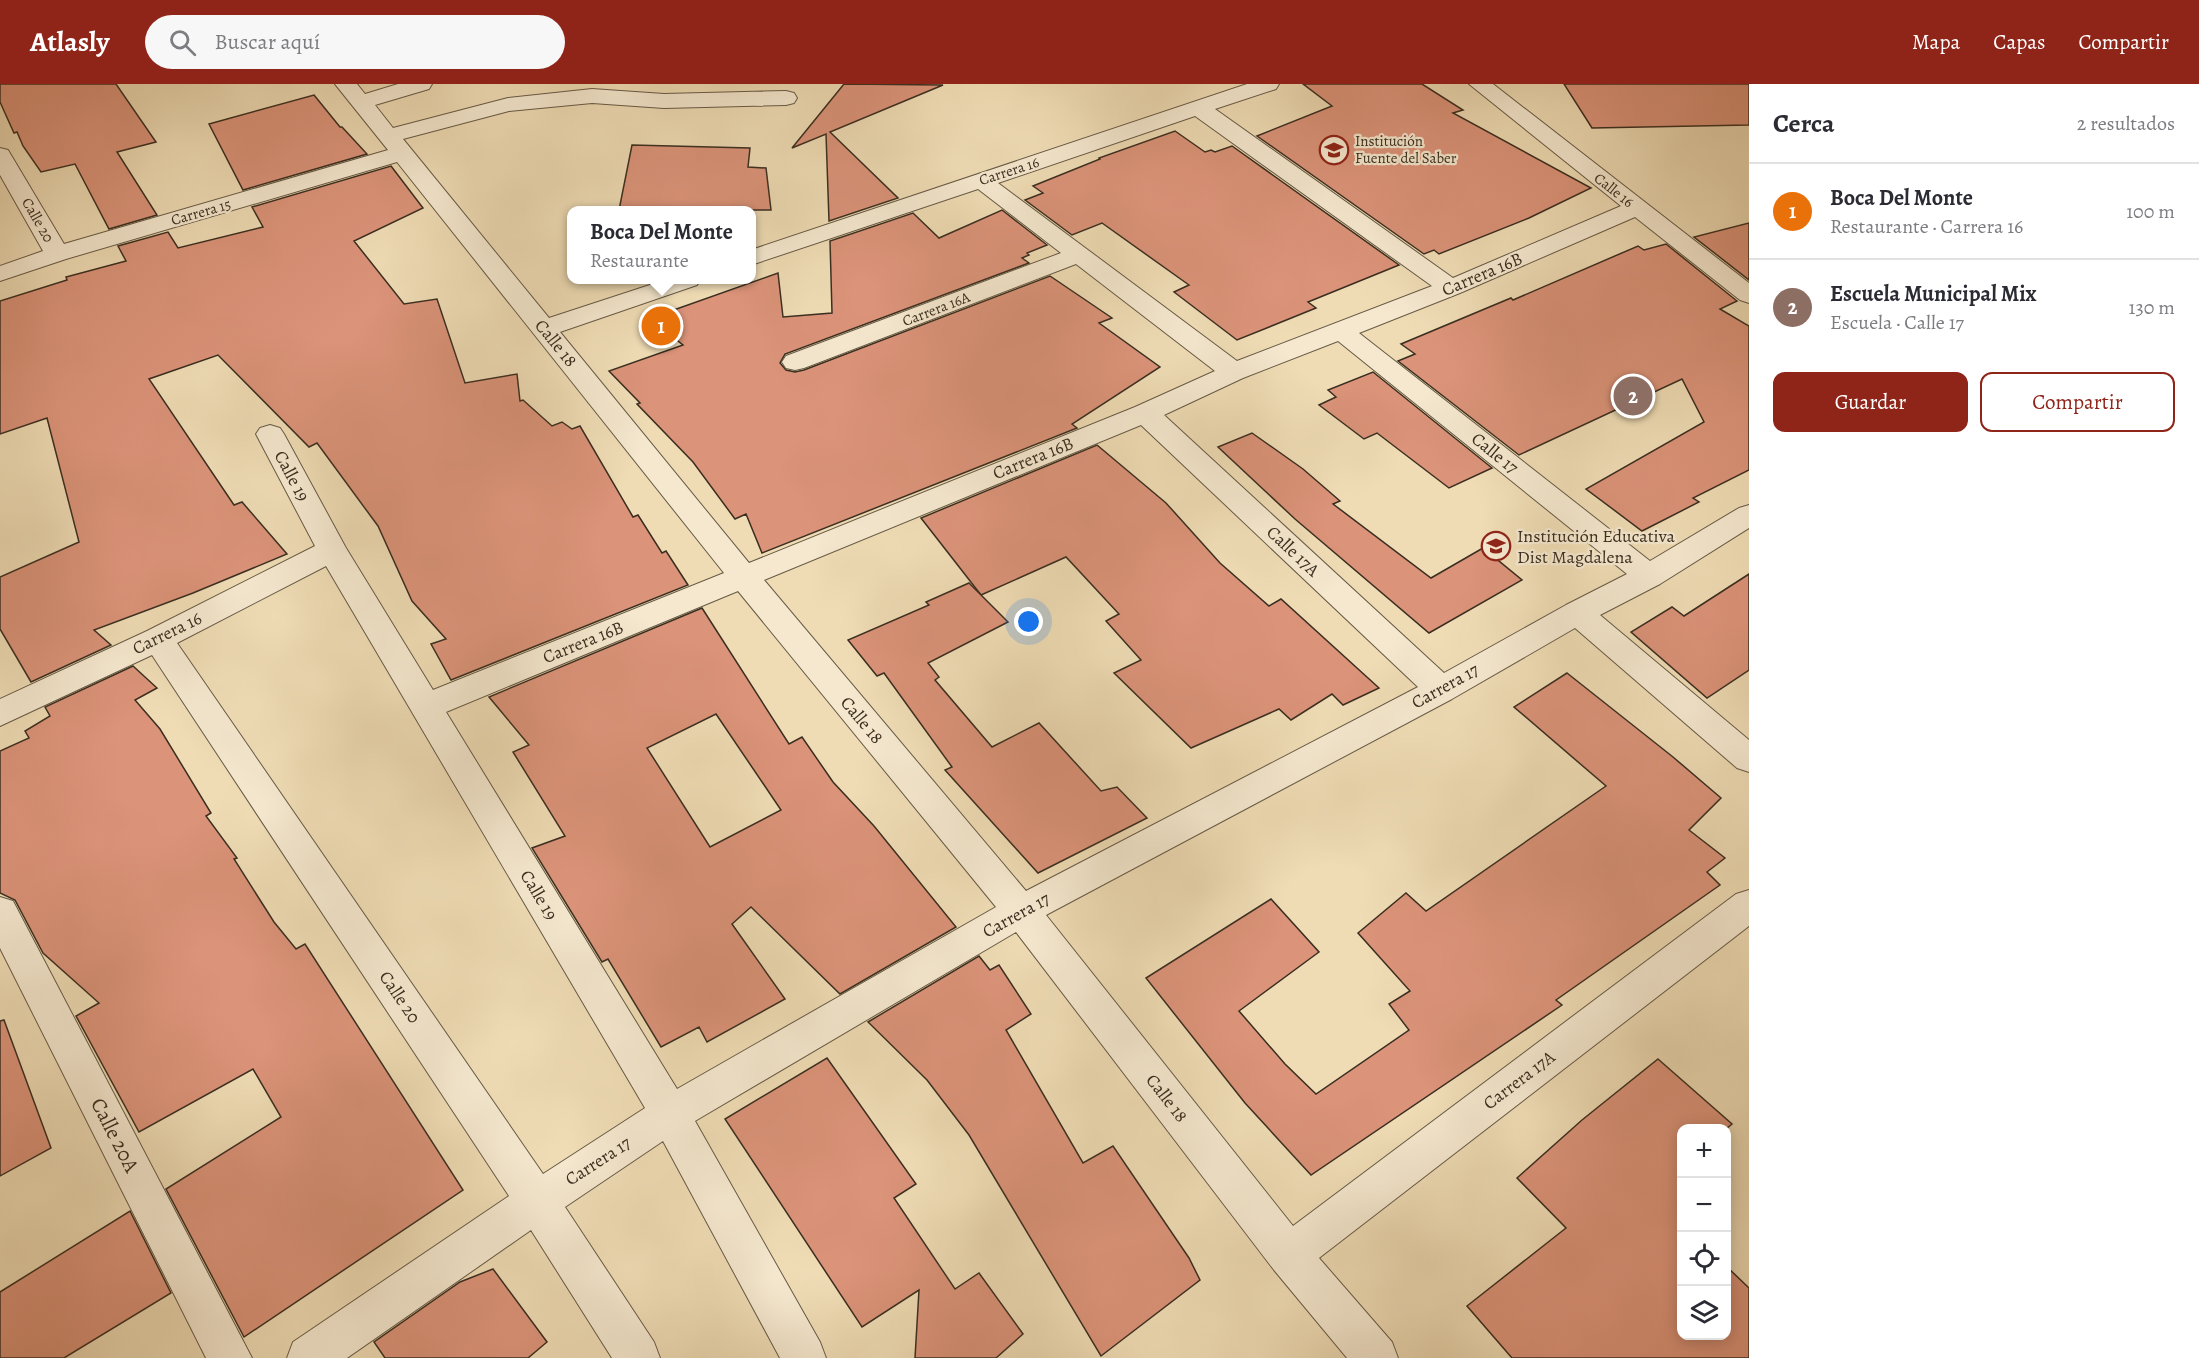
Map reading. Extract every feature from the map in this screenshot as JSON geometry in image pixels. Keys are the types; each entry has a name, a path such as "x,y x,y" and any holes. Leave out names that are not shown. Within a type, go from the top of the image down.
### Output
{"street":[{"path":"354,93 421,84"},
{"name":"Carrera 16","path":"756,256 980,180 1200,109 1268,84"},
{"name":"Calle 16","path":"1480,84 1749,295"},
{"name":"Calle 18","path":"354,93 743,576 1021,911 1364,1354"},
{"name":"Carrera 15","path":"0,274 396,145 508,105 592,96 664,101 786,98"},
{"path":"1200,109 1451,288"},
{"name":"Calle 20","path":"0,155 57,254"},
{"path":"980,180 1233,372"},
{"name":"Carrera 16B","path":"427,705 1145,413 1233,372 1451,288 1637,208"},
{"name":"Carrera 16A","path":"795,362 1078,255"},
{"path":"545,328 673,284"},
{"name":"Calle 17","path":"1341,331 1649,576"},
{"name":"Calle 17A","path":"1145,413 1441,690"},
{"name":"Calle 19","path":"270,434 332,550 427,705 670,1114 804,1358"},
{"name":"Carrera 17","path":"309,1358 537,1201 670,1114 1021,911 1441,690 1577,613 1649,576 1749,515"},
{"name":"Carrera 16","path":"0,713 158,639 332,550"},
{"path":"1577,613 1749,759"},
{"name":"Calle 20","path":"158,639 537,1201 638,1358"},
{"name":"Carrera 17A","path":"1289,1255 1749,905"},
{"name":"Calle 20A","path":"0,912 230,1358"}],"building":[{"path":"0,84 116,84 156,142 117,152 157,215 109,229 75,164 41,172 23,146 17,132 14,133 0,102"},
{"path":"844,84 943,85 830,132 898,198 829,221 826,134 792,148"},
{"path":"1303,84 1422,84 1463,110 1453,113 1591,188 1529,218 1439,254 1434,250 1424,254 1257,136 1332,106"},
{"path":"1564,84 1749,84 1749,125 1592,128"},
{"path":"314,95 340,127 367,154 243,190 209,124"},
{"path":"1175,131 1205,152 1211,150 1215,152 1232,146 1399,265 1308,302 1316,308 1237,340 1174,292 1189,285 1102,223 1072,235 1025,200 1043,193 1033,186 1099,158"},
{"path":"632,145 750,148 748,167 766,168 771,210 756,210 756,206 620,206"},
{"path":"391,166 423,208 354,241 404,304 437,299 465,383 517,374 520,401 523,400 552,426 562,422 572,429 580,426 633,517 638,515 662,553 666,551 688,585 451,680 431,644 446,639 412,601 378,526 317,443 309,447 218,355 149,379 234,505 242,502 287,554 193,593 94,630 111,645 31,682 0,629 0,577 79,542 47,418 0,434 0,301 67,280 66,277 126,261 118,246 168,232 178,248 263,227 252,207"},
{"path":"1002,210 1047,245 1027,253 1029,255 1022,258 1029,263 785,354 780,363 786,370 795,372 804,370 1050,276 1112,318 1099,323 1160,367 1072,424 1077,428 762,553 746,514 735,519 693,462 637,404 640,403 609,371 683,345 673,337 668,312 747,284 756,284 756,281 778,273 783,317 832,313 830,241 913,213 939,238"},
{"path":"1749,223 1749,280 1694,237"},
{"path":"1666,244 1737,301 1720,309 1749,326 1749,470 1693,498 1699,502 1642,531 1586,489 1704,422 1682,379 1519,455 1398,361 1415,354 1401,344 1511,298 1513,300 1638,246 1644,250"},
{"path":"1373,372 1492,468 1449,488 1377,433 1364,439 1319,405 1336,397 1328,390"},
{"path":"1252,433 1303,469 1340,501 1333,504 1431,578 1483,548 1522,580 1429,633 1295,519 1218,447"},
{"path":"1097,445 1166,503 1220,563 1269,606 1281,599 1379,688 1343,705 1332,694 1291,720 1279,709 1191,748 1114,673 1141,660 1106,621 1119,614 1066,557 981,595 921,518"},
{"path":"1749,574 1749,670 1707,698 1631,632 1672,607 1684,616"},
{"path":"969,583 1008,622 928,663 939,677 935,680 992,747 1039,723 1101,791 1117,787 1147,818 1038,873 945,770 952,767 884,673 877,676 848,640 929,605 926,602"},
{"path":"702,608 789,744 802,737 833,782 874,826 956,927 840,994 751,907 732,924 785,999 707,1042 699,1027 661,1047 608,959 602,962 532,848 565,836 513,752 529,745 489,697","holes":["716,714 781,810 710,847 647,748"]},
{"path":"133,666 157,688 135,700 160,729 211,813 206,816 237,858 234,859 274,922 296,949 305,944 463,1190 244,1337 166,1189 281,1117 253,1069 139,1132 76,1016 99,1003 43,953 15,900 0,893 0,751 29,738 25,731 50,716 45,707"},
{"path":"1567,673 1721,798 1689,830 1725,858 1707,872 1720,885 1556,1000 1562,1005 1311,1175 1245,1103 1146,978 1271,899 1319,952 1239,1011 1285,1064 1316,1094 1409,1030 1389,1004 1410,991 1358,933 1406,893 1426,911 1606,786 1514,707"},
{"path":"979,956 990,970 999,965 1031,1014 1006,1030 1083,1163 1113,1146 1189,1258 1200,1280 1101,1356 969,1135 927,1080 868,1022"},
{"path":"4,1020 51,1148 0,1176 0,1021"},
{"path":"827,1058 916,1184 894,1198 955,1289 979,1273 1023,1334 996,1358 915,1358 919,1290 862,1327 725,1119"},
{"path":"1658,1059 1732,1124 1677,1124 1677,1340 1731,1340 1731,1271 1749,1288 1749,1358 1512,1358 1467,1306 1566,1228 1517,1178 1582,1120"},
{"path":"130,1211 171,1293 64,1358 0,1358 0,1292"},
{"path":"493,1269 547,1342 528,1358 385,1358 374,1342 460,1282"}],"place":[{"name":"Institución Fuente del Saber","path":"1334,150"},
{"name":"Boca Del Monte","path":"661,326"},
{"name":"Escuela Municipal Mix","path":"1633,396"},
{"name":"Institución Educativa Dist Magdalena","path":"1496,546"}]}
